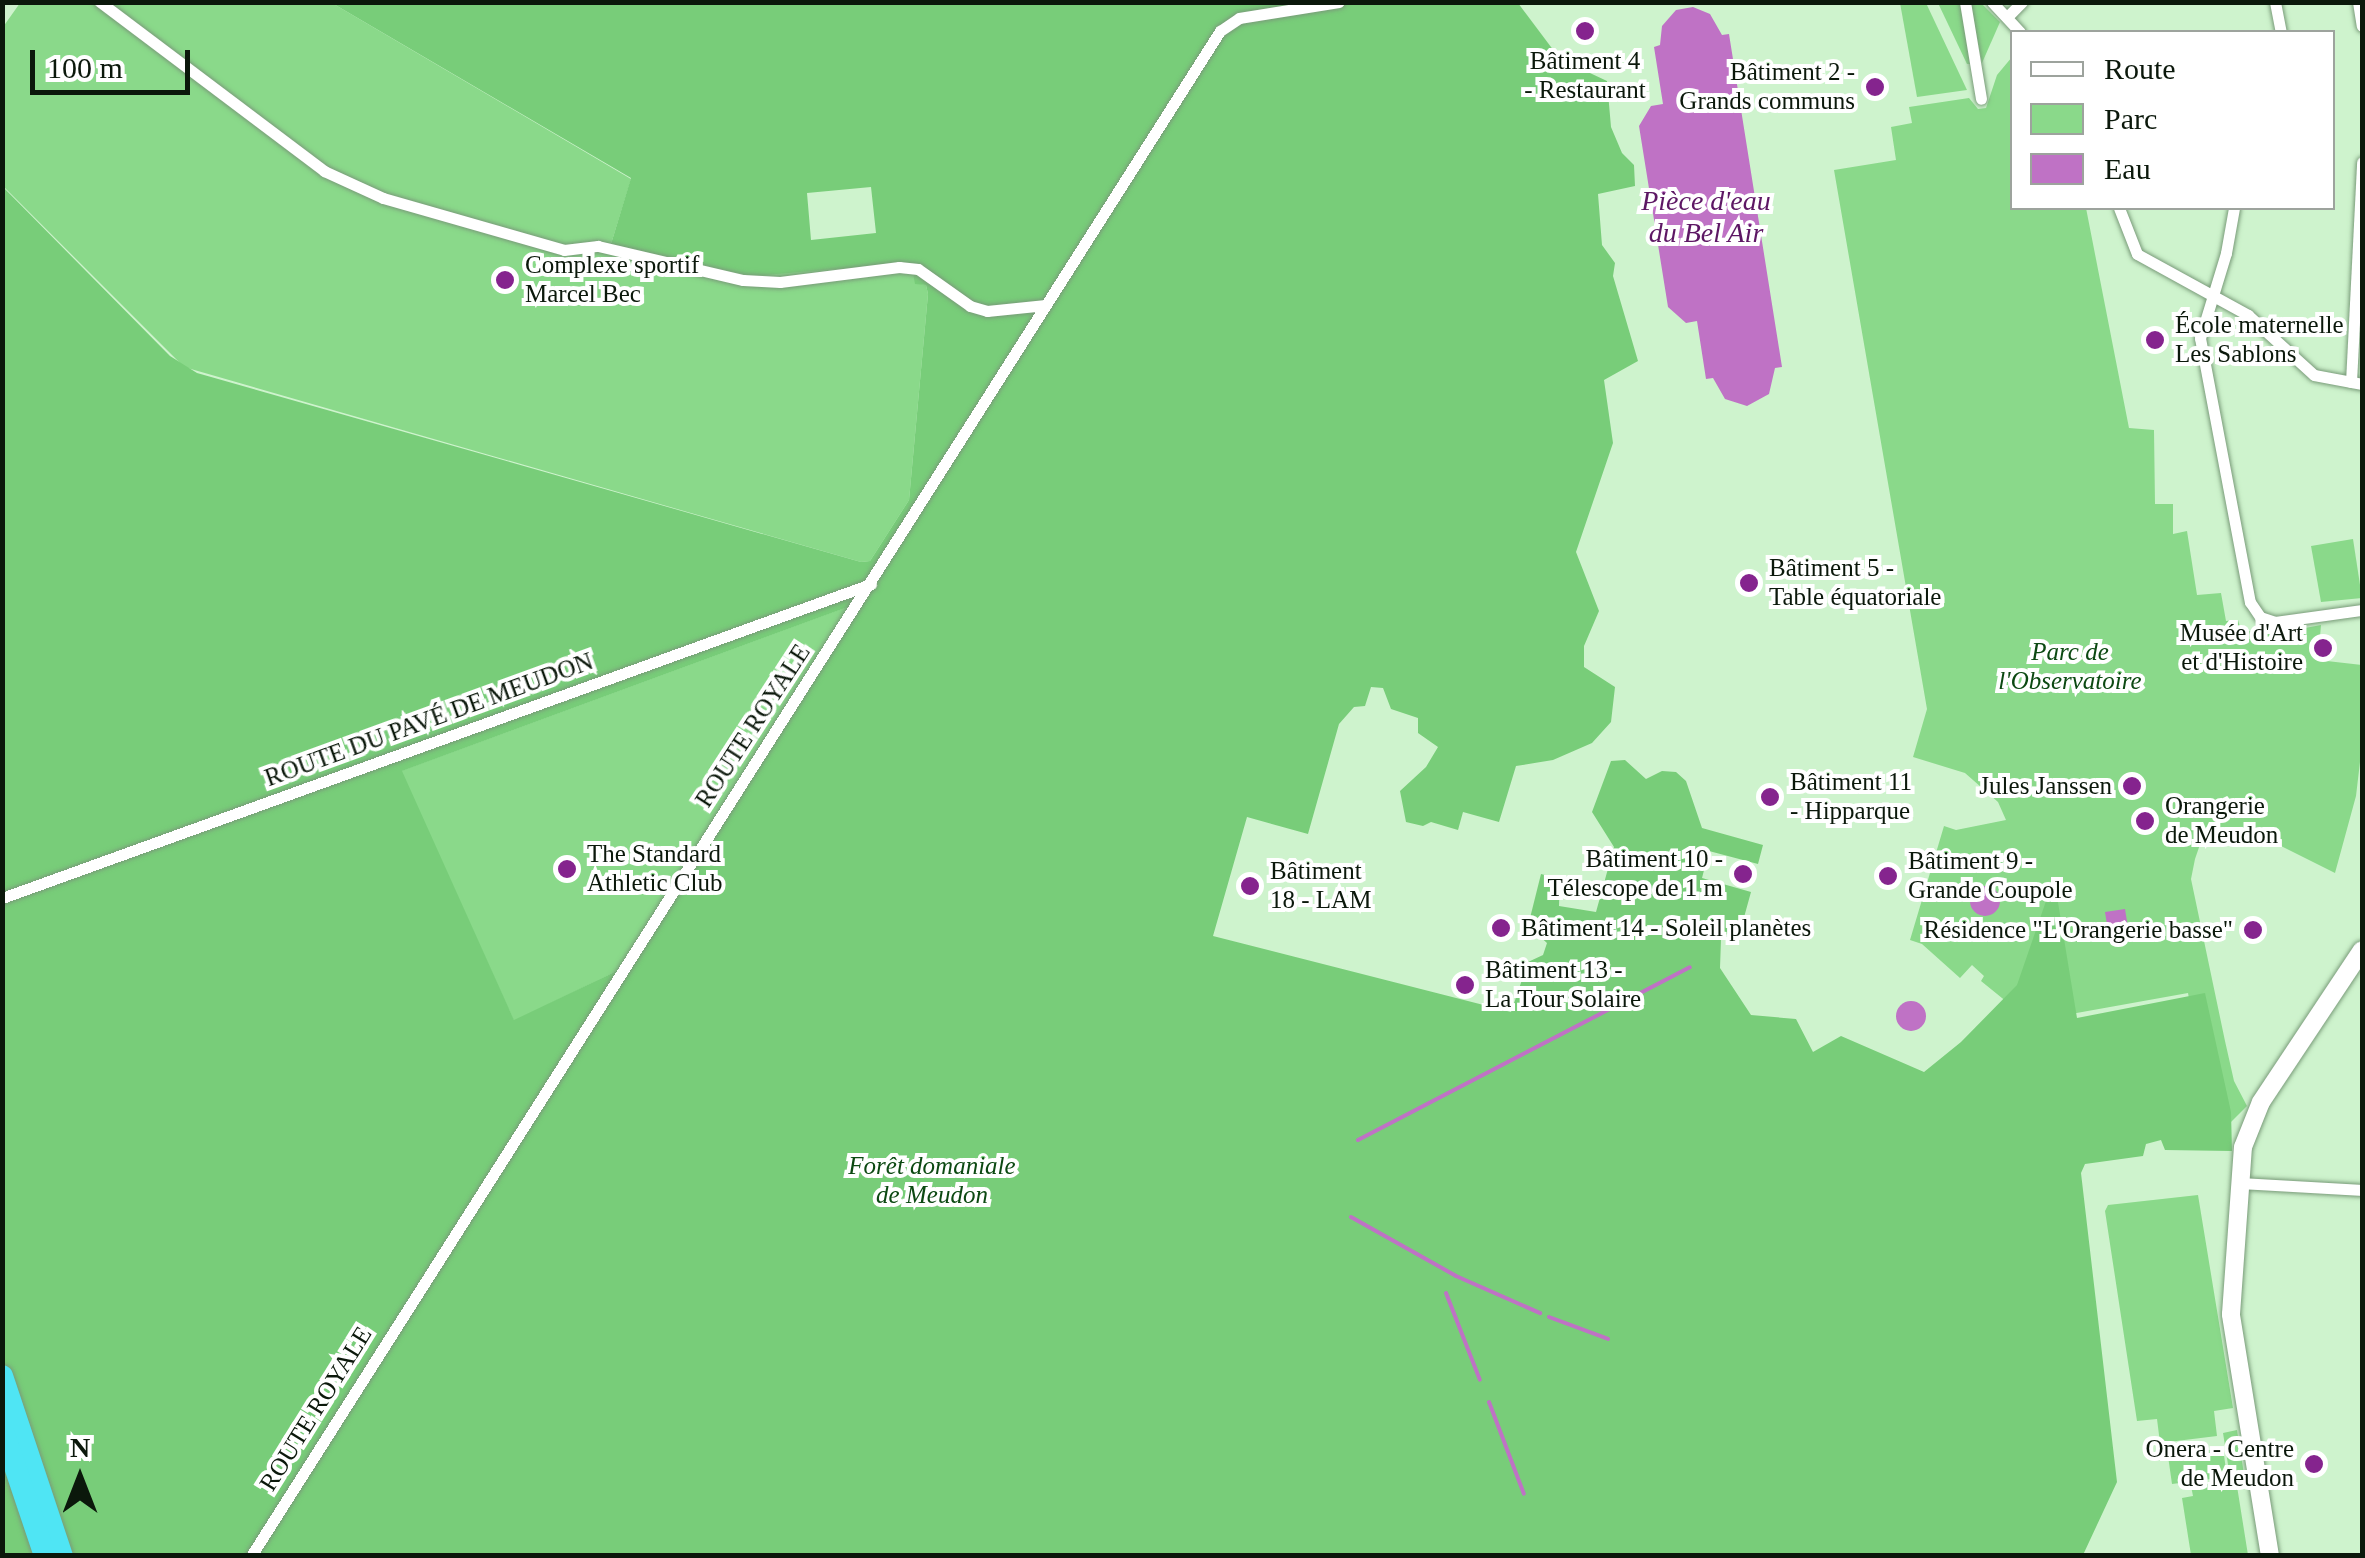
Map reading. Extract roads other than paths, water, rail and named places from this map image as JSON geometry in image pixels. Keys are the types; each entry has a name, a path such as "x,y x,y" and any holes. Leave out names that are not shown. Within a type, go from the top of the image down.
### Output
{"highway":[{"path":"2,1376 62,1556"},
{"path":"2,1428 46,1556"}],"main road":[{"path":"2270,1556 2231,1314 2243,1147 2261,1102 2362,950"}],"street":[{"path":"100,2 324,172 383,198 564,250 606,248 743,280 780,282 899,266 918,269 970,306 987,311 1033,310 1048,304"},
{"name":"ROUTE ROYALE","path":"251,1556 1174,102 1229,23 1339,2"},
{"path":"1965,2 1981,99"},
{"path":"1992,2 2018,30"},
{"path":"2007,17 2022,2"},
{"path":"2274,2 2280,30"},
{"path":"2358,2 2362,26"},
{"path":"2120,210 2137,254 2248,315 2314,375 2357,383 2362,162"},
{"path":"2234,210 2200,338 2250,602 2260,616 2274,622 2362,610"},
{"name":"ROUTE DU PAVÉ DE MEUDON","path":"2,898 871,584"},
{"path":"2241,1183 2362,1190"}],"water":[{"name":"Pièce d'eau du Bel Air","path":"1693,7 1710,14 1722,35 1729,34 1782,367 1775,368 1769,394 1747,406 1725,399 1713,378 1706,379 1697,321 1686,323 1668,307 1639,126 1651,106 1663,104 1654,47 1660,45 1662,26 1676,10"},
{"path":"1985,886 1995,891 2000,901 1995,911 1985,916 1975,911 1970,901 1975,891"},
{"path":"2125,909 2130,940 2110,943 2105,912"},
{"path":"1911,1001 1925,1010 1926,1016 1917,1030 1911,1031 1897,1022 1896,1016 1905,1002"}],"waterway":[{"path":"1358,1140 1690,967"},
{"path":"1351,1217 1456,1276 1540,1313"},
{"path":"1446,1293 1480,1380"},
{"path":"1549,1317 1608,1339"},
{"path":"1489,1402 1524,1494"}],"place":[{"name":"Bâtiment 4 - Restaurant","path":"1585,31"},
{"name":"Bâtiment 2 - Grands communs","path":"1875,87"},
{"name":"Complexe sportif Marcel Bec","path":"505,280"},
{"name":"École maternelle Les Sablons","path":"2155,340"},
{"name":"Bâtiment 5 - Table équatoriale","path":"1749,583"},
{"name":"Musée d'Art et d'Histoire","path":"2323,648"},
{"name":"Jules Janssen","path":"2132,786"},
{"name":"Bâtiment 11 - Hipparque","path":"1770,797"},
{"name":"Orangerie de Meudon","path":"2145,821"},
{"name":"The Standard Athletic Club","path":"567,869"},
{"name":"Bâtiment 10 - Télescope de 1 m","path":"1743,874"},
{"name":"Bâtiment 9 - Grande Coupole","path":"1888,876"},
{"name":"Bâtiment 18 - LAM","path":"1250,886"},
{"name":"Bâtiment 14 - Soleil planètes","path":"1501,928"},
{"name":"Résidence \"L'Orangerie basse\"","path":"2253,930"},
{"name":"Bâtiment 13 - La Tour Solaire","path":"1465,985"},
{"name":"Onera - Centre de Meudon","path":"2314,1464"}],"park label":[{"name":"Parc de l'Observatoire","path":"2070,668"},
{"name":"Forêt domaniale de Meudon","path":"932,1182"}]}
